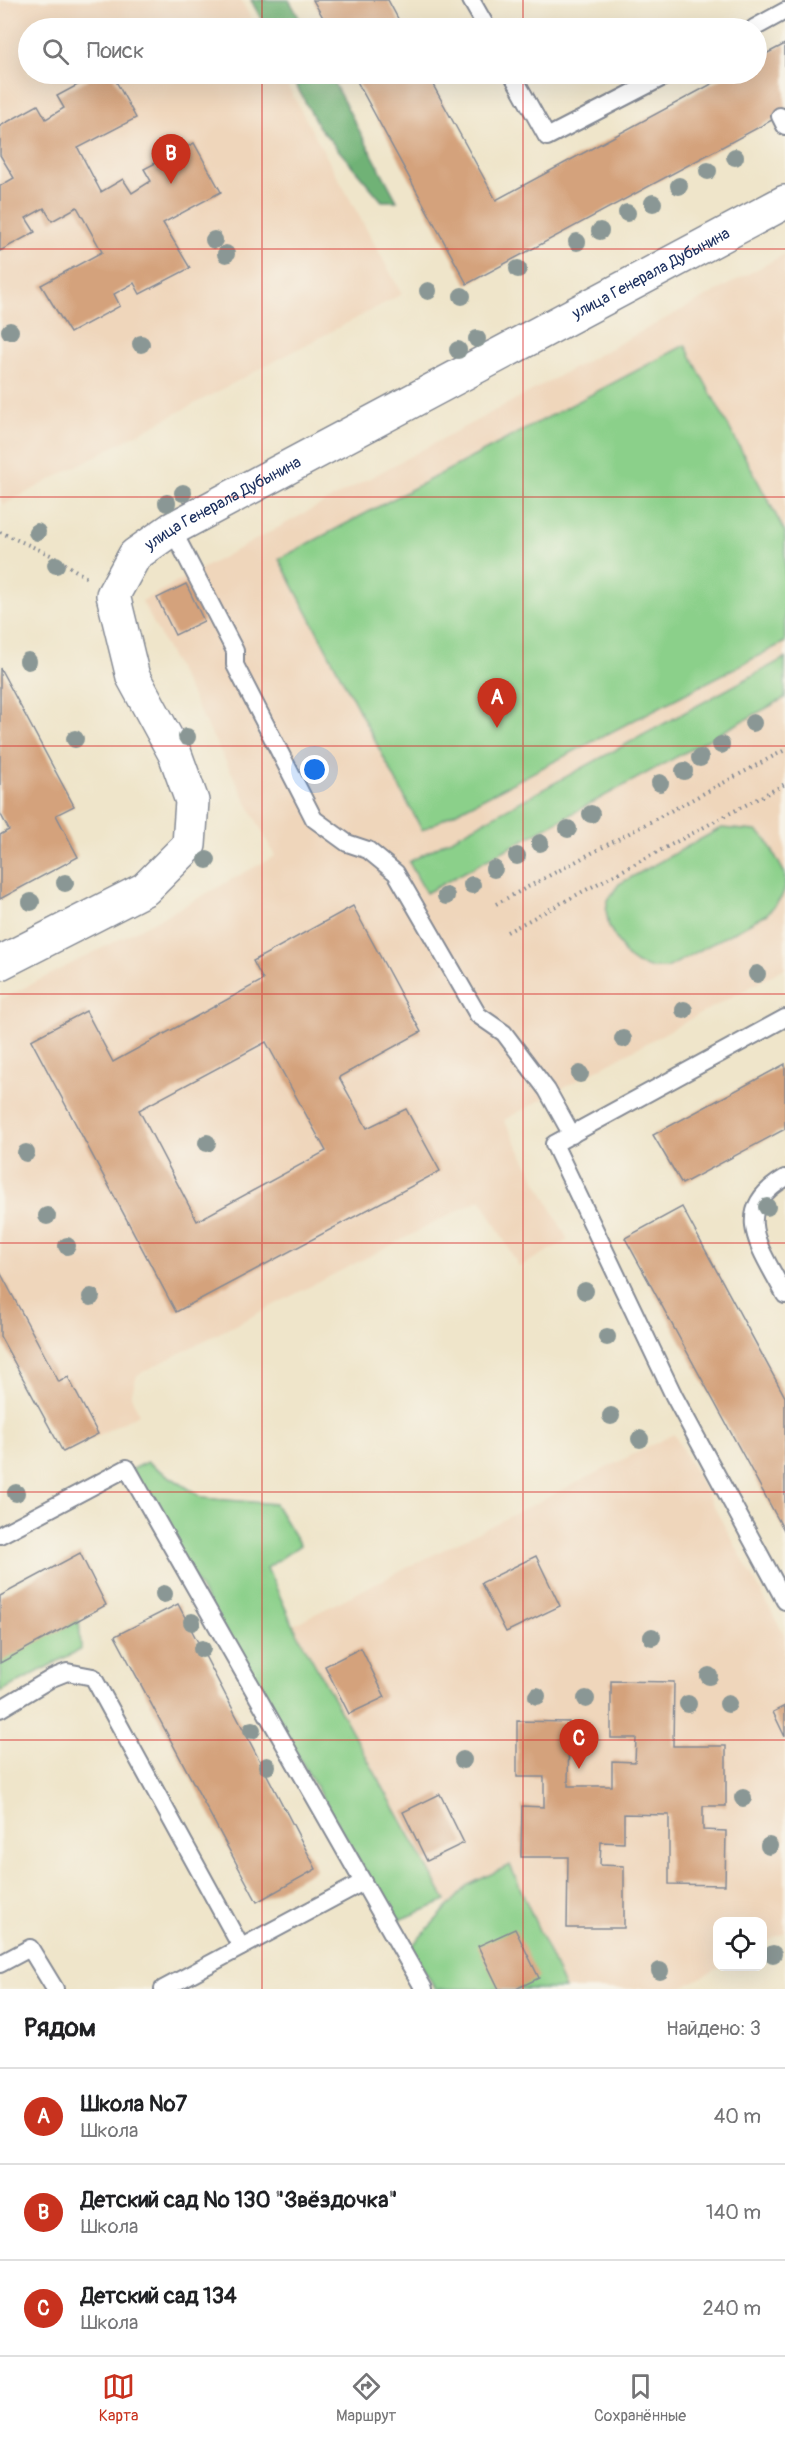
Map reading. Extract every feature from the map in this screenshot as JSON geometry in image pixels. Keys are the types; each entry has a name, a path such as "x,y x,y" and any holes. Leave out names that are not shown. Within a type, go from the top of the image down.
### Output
{"street":[{"name":"улица Генерала Дубынина","path":"113,595 135,555 172,529 785,203"},
{"path":"0,963 145,889 189,845 192,801 175,754 133,677 113,595"}],"lane":[{"path":"471,0 481,18"},
{"path":"767,21 785,11"},
{"path":"518,84 547,137 650,84"},
{"path":"172,529 235,651 235,665 314,819 347,843 368,850 396,873 478,1015 504,1034 548,1090 572,1134"},
{"path":"785,1018 554,1144 674,1396 785,1601"},
{"path":"785,1178 766,1189 753,1211 757,1240 785,1295"},
{"path":"0,1535 127,1468 424,1989"},
{"path":"0,1708 52,1678 67,1672 93,1677 241,1947"},
{"path":"163,1989 363,1882"},
{"path":"0,1964 30,1948 55,1989"}],"path":[{"path":"0,532 55,557 113,595"},
{"path":"496,904 785,750"},
{"path":"507,932 785,784"}],"shaded area":[{"path":"0,0 241,0 251,18 18,18 18,84 286,84 402,294 3,505 0,499"},
{"path":"785,254 785,968 504,1120 568,1240 519,1267 481,1199 137,1375 131,1396 139,1414 63,1454 0,1339 0,1000 167,915 275,856 142,601"},
{"path":"674,1434 785,1636 785,1932 767,1942 767,1917 713,1917 713,1971 679,1989 494,1989 293,1625"}],"green space":[{"path":"251,0 289,0 299,18 261,18"},
{"path":"295,84 334,84 397,201 382,201 319,127"},
{"path":"685,345 785,532 785,642 422,830 279,559"},
{"path":"785,658 785,698 426,893 409,862"},
{"path":"721,828 756,831 766,839 785,874 785,888 781,898 767,914 667,968 650,968 637,964 627,957 609,927 606,910 608,900 619,884"},
{"path":"147,1462 203,1498 275,1504 300,1545 267,1568 293,1625 446,1901 395,1922 131,1470"},
{"path":"79,1620 81,1649 0,1692 0,1659"},
{"path":"510,1865 565,1989 436,1989 410,1948 468,1885"}],"building":[{"path":"313,0 388,0 398,18 323,18"},
{"path":"785,44 785,113 467,284 358,84 432,84 496,200 711,84 767,84 767,53"},
{"path":"79,84 117,84 136,118 78,148 101,192 123,179 132,193 151,181 144,169 194,143 221,192 163,223 190,268 140,294 134,283 114,294 120,306 70,333 41,285 102,252 77,207 52,221 44,208 26,218 35,232 0,251 0,186 14,178 0,155 0,126 38,105 46,119 64,108 57,96"},
{"path":"186,584 204,621 175,635 157,598"},
{"path":"0,668 74,806 56,815 78,857 0,899 0,835 9,830 0,813"},
{"path":"353,906 421,1032 339,1077 367,1128 406,1109 440,1171 176,1312 31,1040 86,1011 113,1062 263,980 253,961","holes":["266,1042 326,1151 197,1221 139,1110"]},
{"path":"785,1064 785,1129 682,1184 653,1135"},
{"path":"682,1207 785,1397 785,1532 625,1238"},
{"path":"0,1272 59,1382 68,1377 98,1434 63,1452 0,1336"},
{"path":"80,1553 106,1605 0,1663 0,1596"},
{"path":"536,1556 560,1606 506,1632 481,1583"},
{"path":"178,1604 316,1869 257,1902 115,1636"},
{"path":"361,1648 385,1697 349,1714 325,1666"},
{"path":"611,1681 674,1682 673,1746 726,1746 726,1806 703,1806 703,1830 726,1831 725,1885 669,1884 669,1815 624,1814 624,1843 601,1842 600,1865 624,1866 624,1928 567,1928 568,1857 521,1857 522,1806 544,1807 544,1777 517,1777 517,1721 569,1722 568,1786 612,1786 612,1761 635,1762 636,1738 611,1738"},
{"path":"785,1706 785,1737 773,1712"},
{"path":"440,1794 464,1843 427,1861 403,1812"},
{"path":"515,1929 539,1978 516,1989 499,1989 478,1946"}],"place":[{"name":"Детский сад № 130 \"Звёздочка\"","path":"171,184"},
{"name":"Школа №7","path":"497,728"},
{"name":"Детский сад 134","path":"579,1769"}]}
